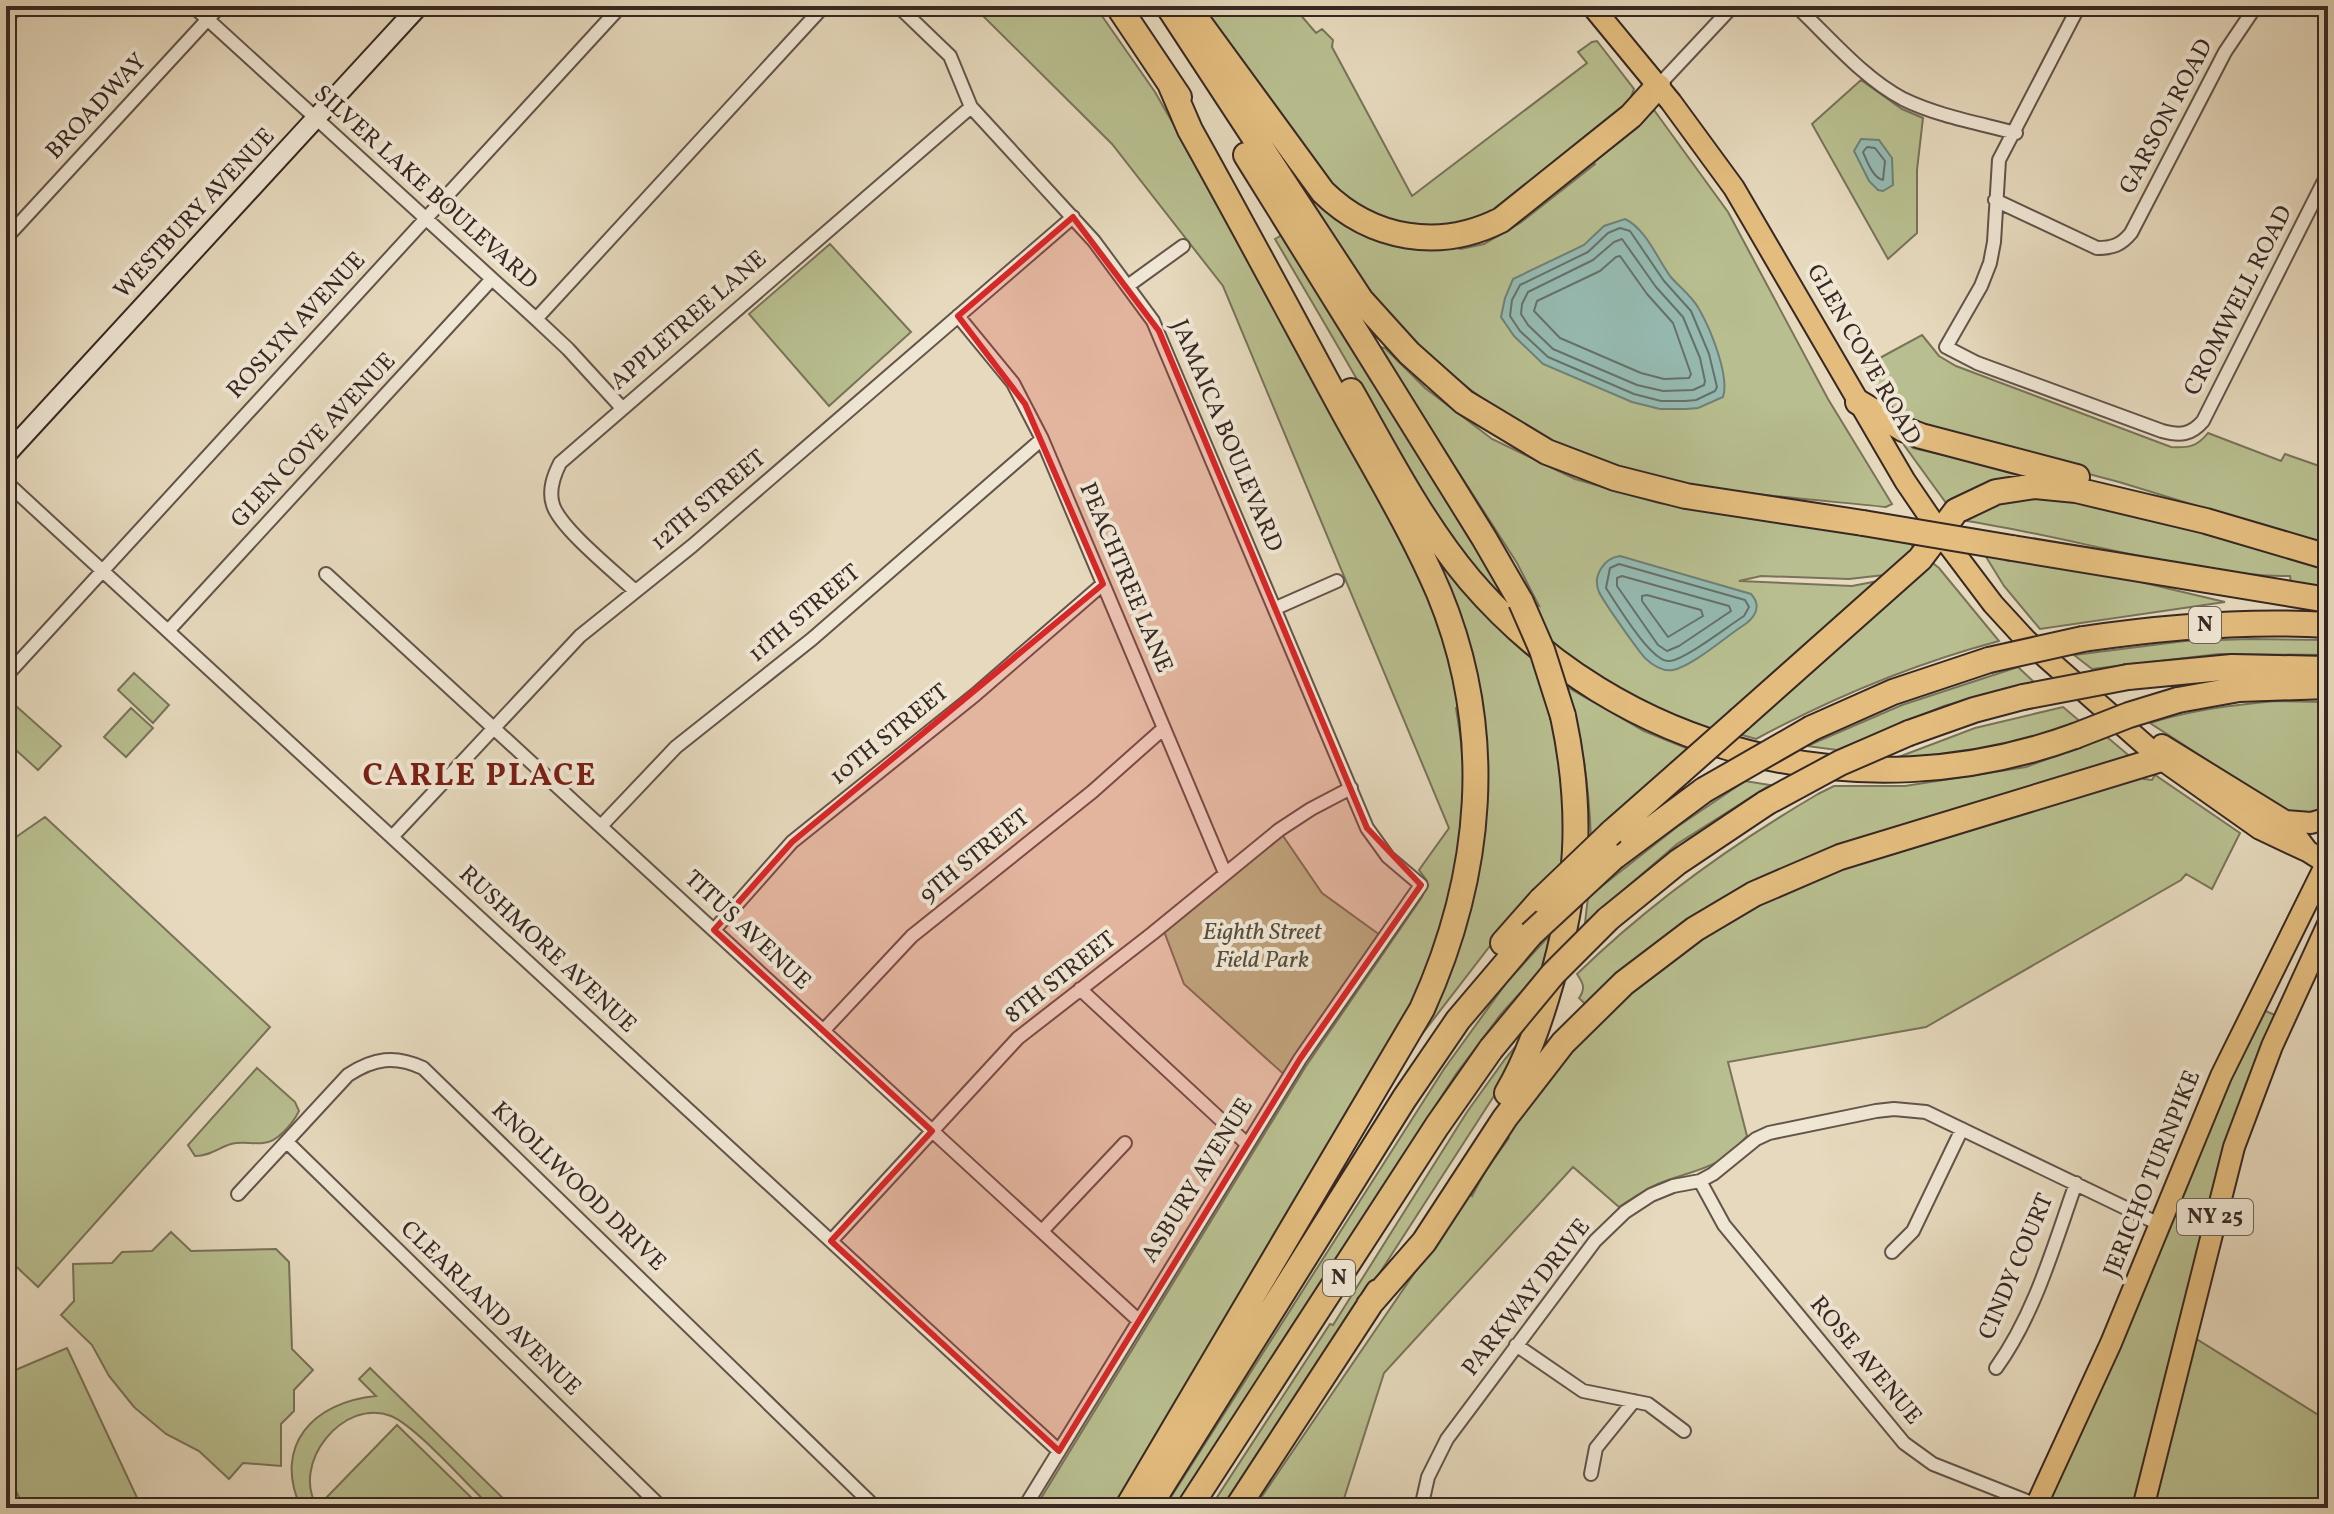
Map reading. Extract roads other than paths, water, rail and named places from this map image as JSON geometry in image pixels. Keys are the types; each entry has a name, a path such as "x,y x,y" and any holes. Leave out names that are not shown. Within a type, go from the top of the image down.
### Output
{"highway":[{"path":"1118,6 1199,124 1398,473 1457,564 1497,609 1562,665 1627,706 1689,734 1754,755 1824,767 1899,770 1965,765 2016,754 2178,700 2239,689 2328,686"},
{"path":"1152,6 1521,602 1542,650 1563,716 1575,788 1577,852 1562,944 1538,1028 1522,1064 1498,1109 1237,1508"},
{"path":"1168,6 1361,300 1409,353 1464,402 1547,452 1615,478 1686,496 2328,600"},
{"path":"1187,6 1323,192 1365,223 1403,236 1445,237 1480,229 1501,220 1631,116 1658,86"},
{"path":"1127,1508 1422,1009 1446,955 1460,906 1471,851 1475,804 1475,752 1469,702 1457,648 1439,594 1398,512 1190,130 1171,86"},
{"path":"1858,402 1911,433 2099,483 2157,509"},
{"path":"1458,1020 1504,942 1541,900 1612,832 1920,559 1956,511 1973,501 1996,492 2023,487 2062,488 2157,509 2328,557"},
{"name":"N","path":"1148,1508 1404,1099 1458,1020 1531,934 1614,857 1704,790 1812,728 1893,692 1989,660 2083,639 2194,626 2328,625"},
{"name":"N","path":"1189,1508 1437,1126 1491,1049 1553,974 1608,919 1678,862 1766,803 1828,769 1909,733 1974,710 2023,697 2128,677 2232,667 2328,669"},
{"path":"1369,1305 1424,1242 1505,1118 1563,1043 1624,983 1686,935 1754,894 1817,865 2161,759"}],"main road":[{"name":"WESTBURY AVENUE","path":"6,455 419,6"},
{"name":"GLEN COVE ROAD","path":"1592,6 1719,165 1749,211 1858,402 1939,532 2005,618 2161,759 2260,829 2323,860"},
{"name":"GLEN COVE ROAD","path":"2109,712 2285,821 2323,860"},
{"path":"2285,821 2311,823 2328,818"},
{"name":"JERICHO TURNPIKE","path":"2039,1507 2161,1225 2229,1057 2323,860"},
{"name":"NY 25","path":"2143,1508 2234,1147 2272,1046 2328,924"}],"street":[{"path":"6,18 18,6"},
{"name":"SILVER LAKE BOULEVARD","path":"193,6 536,319 622,408"},
{"name":"BROADWAY","path":"6,238 220,6"},
{"name":"ROSLYN AVENUE","path":"6,676 621,6"},
{"path":"536,319 824,6"},
{"name":"JAMAICA BOULEVARD","path":"898,6 950,56 971,107 1073,217 1129,285 1159,331 1376,842 1396,865 1421,885"},
{"path":"1658,86 1733,6"},
{"path":"1796,6 1855,62 1902,98 1934,111 2016,133"},
{"path":"1995,200 1999,160 2016,133 2079,6"},
{"name":"GARSON ROAD","path":"1995,200 2080,242 2097,248 2117,246 2131,233 2225,52 2256,6"},
{"name":"APPLETREE LANE","path":"635,591 565,524 554,508 551,496 553,476 560,463 971,107"},
{"name":"CROMWELL ROAD","path":"1995,200 1990,263 1981,286 1946,347 1977,363 2177,436 2194,431 2203,421 2328,173"},
{"name":"12TH STREET","path":"392,837 566,649 692,546 1073,217"},
{"path":"1129,285 1183,246"},
{"name":"GLEN COVE AVENUE","path":"168,631 491,280"},
{"name":"PEACHTREE LANE","path":"958,316 1013,383 1042,439 1225,873"},
{"name":"11TH STREET","path":"601,826 676,747 812,639 1042,439"},
{"name":"RUSHMORE AVENUE","path":"6,482 1059,1451"},
{"name":"TITUS AVENUE","path":"326,574 1138,1320"},
{"path":"1276,608 1337,581"},
{"name":"10TH STREET","path":"714,930 792,842 975,695 1103,584"},
{"name":"9TH STREET","path":"823,1031 912,936 1092,792 1164,728"},
{"name":"8TH STREET","path":"831,1241 1018,1038 1296,818 1351,788"},
{"name":"ASBURY AVENUE","path":"1024,1508 1300,1059 1421,885"},
{"path":"1080,989 1247,1144"},
{"name":"KNOLLWOOD DRIVE","path":"238,1194 348,1075 365,1064 395,1059 423,1068 868,1506"},
{"name":"PARKWAY DRIVE","path":"1421,1508 1428,1477 1447,1439 1586,1252 1625,1212 1651,1195 1673,1186 1700,1181 1756,1139 1781,1129 1894,1109 1926,1112 2161,1225"},
{"path":"1892,1252 1913,1231 1962,1129"},
{"name":"CLEARLAND AVENUE","path":"287,1142 662,1508"},
{"path":"1042,1231 1125,1143"},
{"name":"ROSE AVENUE","path":"1700,1181 1724,1225 1904,1443 1933,1464 2039,1507"},
{"name":"CINDY COURT","path":"1996,1368 2014,1343 2048,1262 2076,1183"},
{"path":"1516,1345 1583,1391 1648,1404 1684,1431"},
{"path":"1591,1474 1596,1448 1634,1401"}],"water":[{"path":"1861,139 1879,140 1892,158 1893,185 1883,191 1869,181 1854,151"},
{"path":"1625,219 1645,237 1670,276 1699,309 1721,365 1723,397 1698,408 1686,409 1660,409 1632,402 1543,364 1514,336 1501,317 1513,279 1584,245 1604,226"},
{"path":"1620,556 1751,594 1757,608 1746,624 1707,652 1681,667 1662,669 1645,658 1599,592 1598,574 1604,564"}],"district":[{"name":"CARLE PLACE","path":"480,777"}],"park label":[{"name":"Eighth Street Field Park","path":"1262,947"}]}
